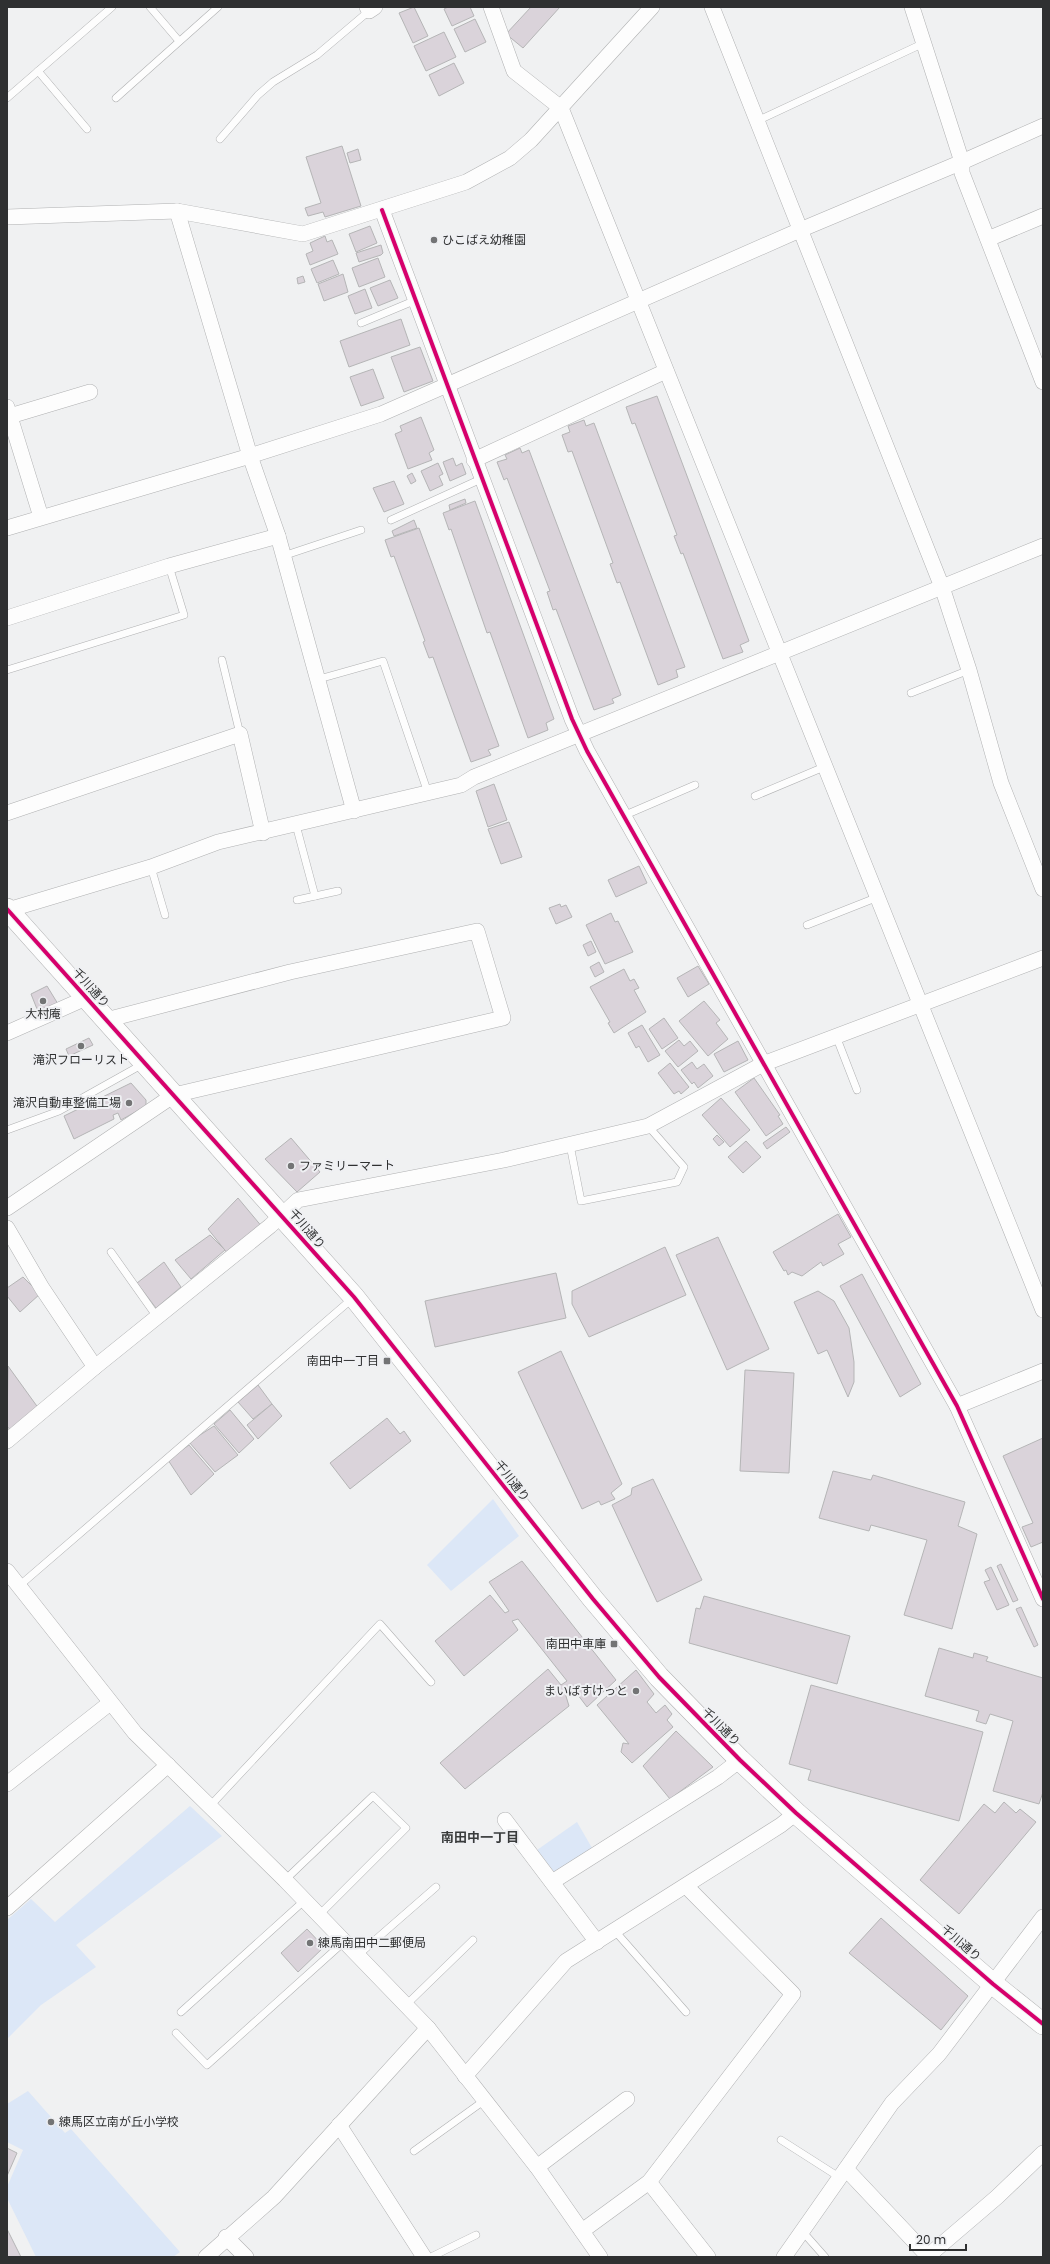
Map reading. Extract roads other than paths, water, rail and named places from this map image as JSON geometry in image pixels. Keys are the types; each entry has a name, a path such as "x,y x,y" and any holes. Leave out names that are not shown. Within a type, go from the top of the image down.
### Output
{"main road":[{"name":"千川通り","path":"7,909 354,1297 593,1599 659,1676 740,1760 796,1813 993,1984 1043,2024"}],"street":[{"path":"491,7 514,71 561,108 1043,1310"},
{"path":"7,217 177,211 303,234 382,210 466,182 510,158 531,140 652,7"},
{"path":"712,7 942,587 969,670 1000,783 1043,889"},
{"path":"912,7 962,162 962,173 1043,382"},
{"path":"7,528 250,456 381,414 800,230 962,162 1043,126"},
{"path":"382,210 446,386 579,735 623,816 957,1406 1043,1599"},
{"path":"177,211 250,456 278,536 319,679 354,811"},
{"path":"988,240 1043,216"},
{"path":"474,460 666,371"},
{"path":"41,517 8,412 90,392"},
{"path":"7,618 169,566 278,536"},
{"path":"7,909 151,867 218,842 296,825 461,785 474,777 1043,546"},
{"path":"7,813 240,734 263,832"},
{"path":"7,1208 174,1094 503,1018 476,931 290,972 106,1020"},
{"path":"7,1440 282,1215 298,1200 504,1160 648,1126 763,1064 1043,958"},
{"path":"7,1033 86,998"},
{"path":"7,1228 42,1288 95,1367"},
{"path":"957,1406 1043,1371"},
{"path":"7,1571 135,1733 305,1900 428,2028 537,2167 600,2257"},
{"path":"7,1784 110,1703"},
{"path":"552,1882 718,1777 740,1760"},
{"path":"7,1908 168,1765"},
{"path":"465,2076 566,1962 781,1825 796,1813"},
{"path":"505,1820 597,1942"},
{"path":"582,2231 649,2182 793,1994 686,1886"},
{"path":"784,2257 892,2103 939,2054 1043,1917"},
{"path":"206,2257 226,2237 274,2197 428,2028"},
{"path":"537,2167 627,2099"},
{"path":"339,2125 424,2257"},
{"path":"842,2173 928,2256 997,2197 1043,2153"},
{"path":"649,2182 708,2257"},
{"path":"226,2237 246,2257"}],"lane":[{"path":"7,98 112,7"},
{"path":"150,7 179,41"},
{"path":"116,98 218,7"},
{"path":"220,139 258,95 273,82 317,55 371,8"},
{"path":"756,121 924,43"},
{"path":"38,71 87,130"},
{"path":"361,323 416,300"},
{"path":"391,520 481,478"},
{"path":"283,556 361,530"},
{"path":"7,670 184,615 169,566"},
{"path":"222,660 240,734"},
{"path":"319,679 383,661 428,794"},
{"path":"911,693 969,670"},
{"path":"755,796 824,767"},
{"path":"623,816 695,785"},
{"path":"296,825 315,896"},
{"path":"151,867 165,914"},
{"path":"297,900 338,891"},
{"path":"807,925 878,896"},
{"path":"836,1036 857,1090"},
{"path":"7,1130 59,1111 145,1062"},
{"path":"570,1145 581,1201 677,1182 684,1167 648,1126"},
{"path":"110,1252 157,1318"},
{"path":"18,1586 354,1297"},
{"path":"210,1806 380,1624 432,1682"},
{"path":"285,1880 373,1796 406,1828 319,1915"},
{"path":"358,1955 436,1887"},
{"path":"181,2012 305,1900"},
{"path":"615,1931 686,2012"},
{"path":"406,2005 473,1940"},
{"path":"176,2033 207,2065 345,1941"},
{"path":"414,2150 485,2100"},
{"path":"781,2140 842,2173"},
{"path":"802,2231 825,2257"},
{"path":"430,2257 476,2235"}],"place":[{"name":"ひこばえ幼稚園","path":"434,240"},
{"name":"大村庵","path":"43,1001"},
{"name":"滝沢フローリスト","path":"81,1046"},
{"name":"滝沢自動車整備工場","path":"129,1103"},
{"name":"ファミリーマート","path":"291,1166"},
{"name":"南田中一丁目","path":"387,1361"},
{"name":"南田中車庫","path":"614,1644"},
{"name":"まいばすけっと","path":"636,1691"},
{"name":"練馬南田中二郵便局","path":"310,1943"},
{"name":"練馬区立南が丘小学校","path":"51,2122"}],"district":[{"name":"南田中一丁目","path":"480,1837"}]}
